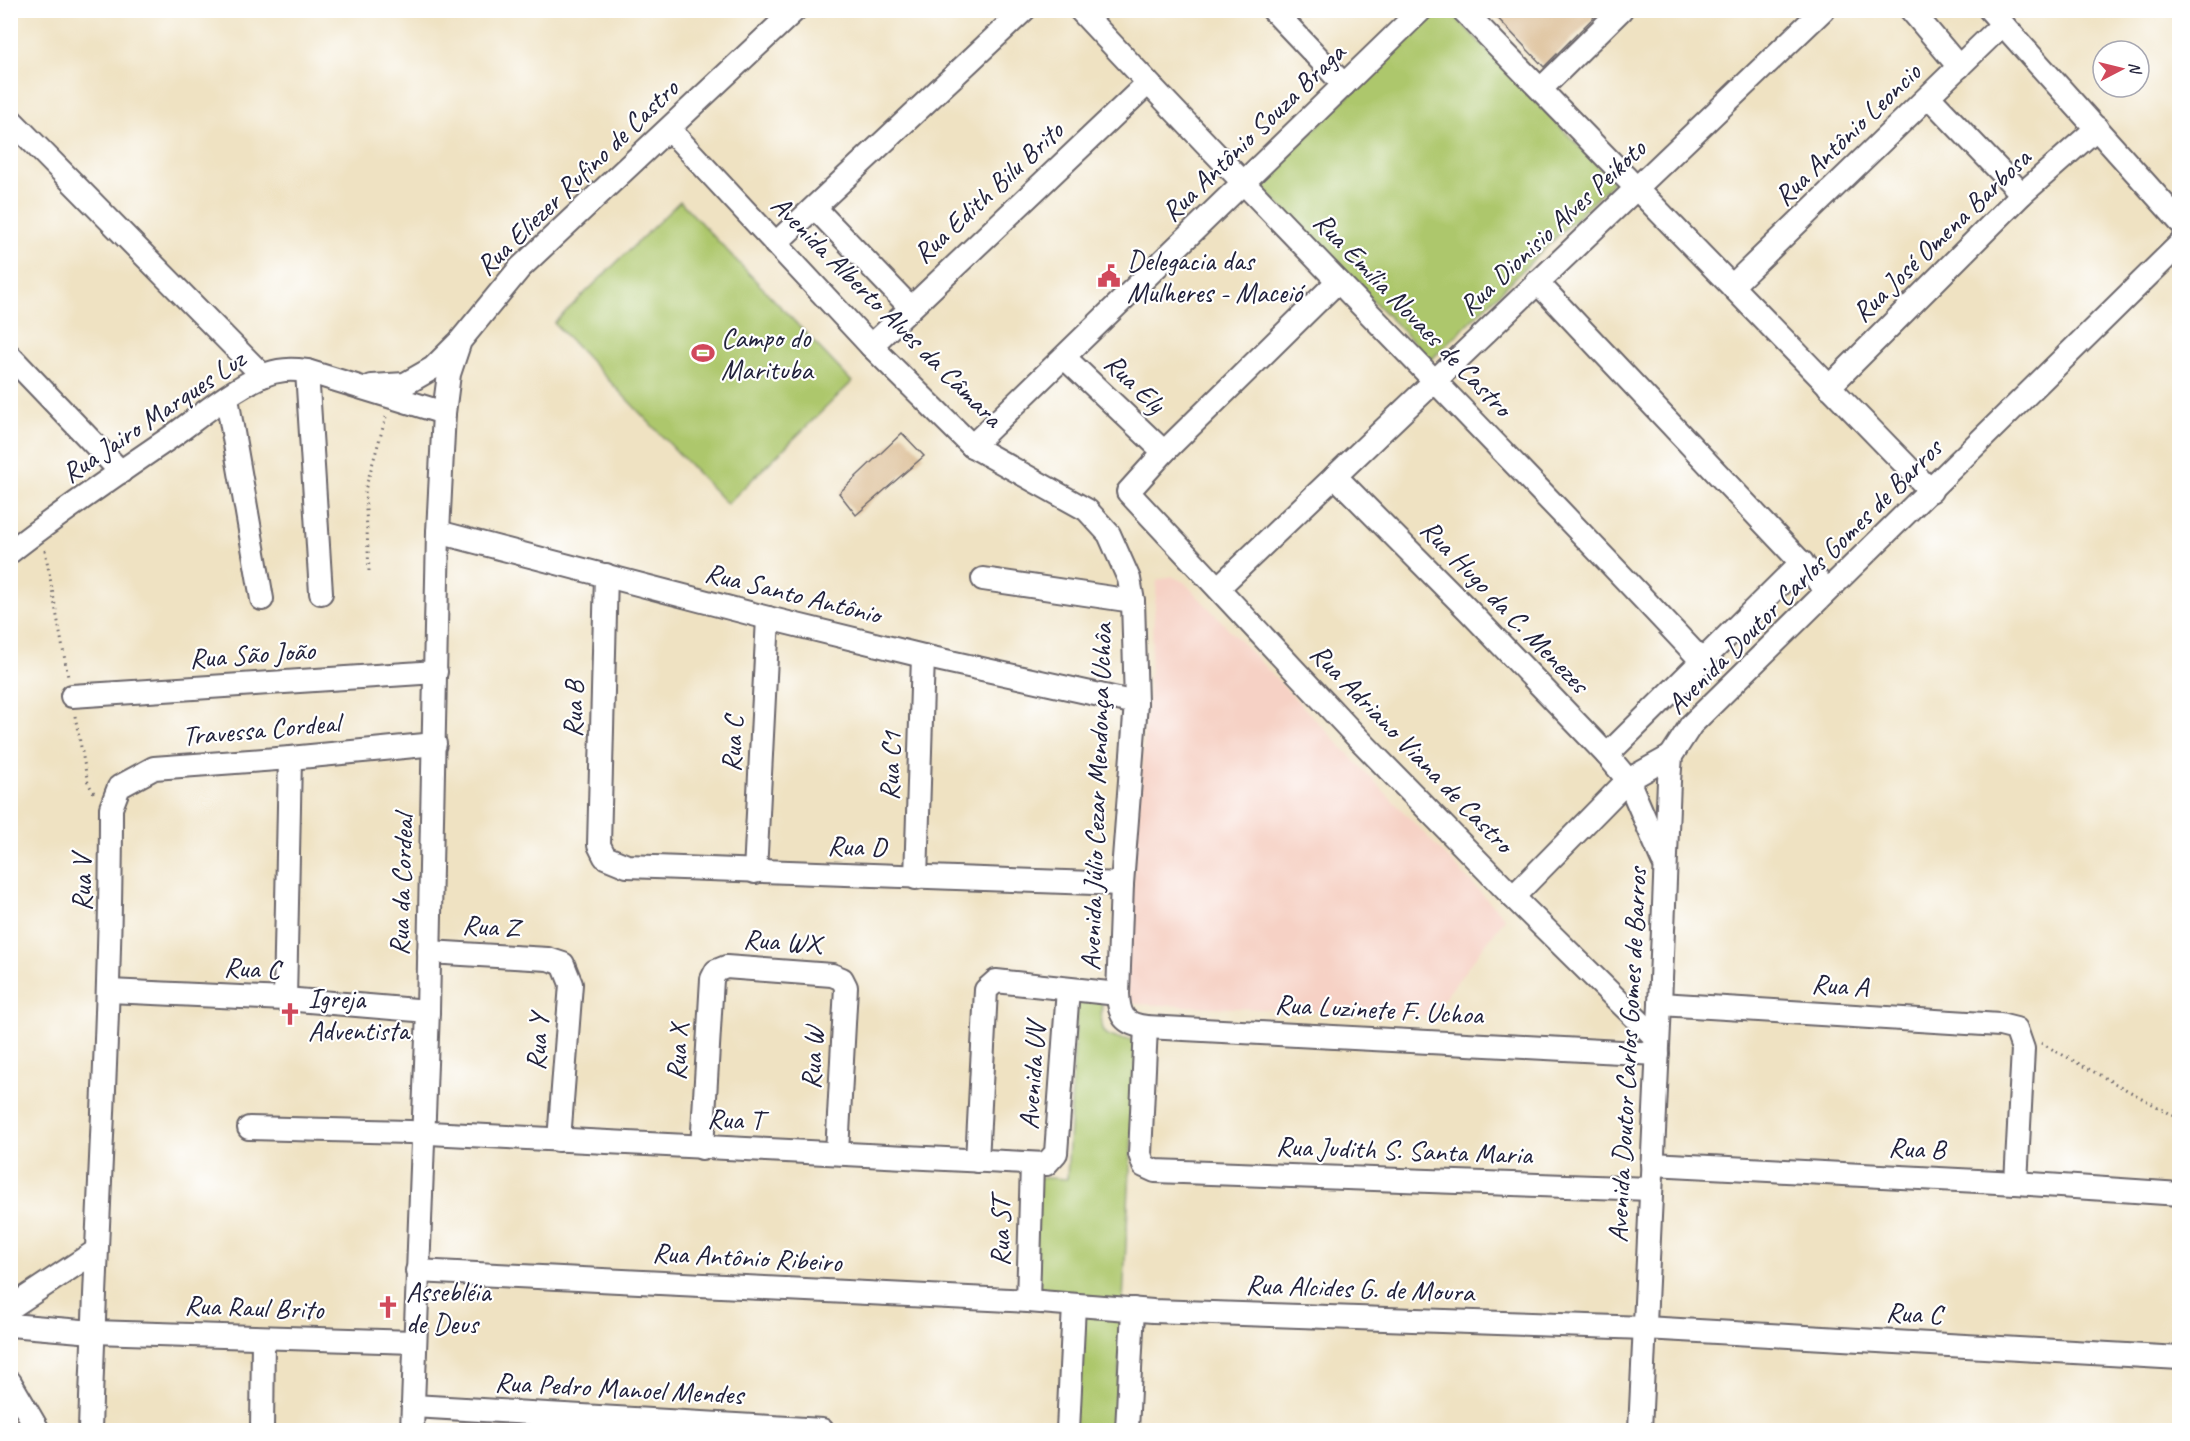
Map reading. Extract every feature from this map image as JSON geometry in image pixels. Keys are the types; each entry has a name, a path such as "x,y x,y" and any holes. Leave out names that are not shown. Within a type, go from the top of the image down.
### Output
{"street":[{"name":"Rua Eliezer Rufino de Castro","path":"444,412 449,374 460,341 520,268 795,10"},
{"path":"775,244 1024,10"},
{"name":"Rua Emília Novaes de Castro","path":"1080,10 1337,282 1435,379 1701,660"},
{"path":"1273,10 1344,85"},
{"name":"Rua Antônio Souza Braga","path":"972,446 1421,10"},
{"path":"1463,10 1931,491"},
{"path":"1541,89 1621,10"},
{"name":"Rua Dionisio Alves Peikoto","path":"1218,588 1823,10"},
{"path":"1911,10 1959,67"},
{"path":"1997,17 2180,222"},
{"name":"Rua Antônio Leoncio","path":"1732,286 1959,67 1997,17"},
{"name":"Rua Edith Bilu Brito","path":"871,346 1148,83"},
{"path":"1929,97 2022,194"},
{"path":"10,119 263,376"},
{"name":"Rua José Omena Barbosa","path":"1829,387 2022,194 2097,128"},
{"name":"Avenida Alberto Alves da Câmara","path":"669,129 871,346 972,446 1087,510 1108,534 1129,579 1133,602"},
{"path":"815,208 910,307"},
{"name":"Avenida Doutor Carlos Gomes de Barros","path":"1640,1431 1671,756 1691,725 2180,244"},
{"path":"1164,452 1337,282"},
{"path":"1537,282 1827,590"},
{"path":"360,387 405,384 433,368 460,341"},
{"path":"10,356 120,472"},
{"name":"Rua Ely","path":"1065,358 1164,452"},
{"name":"Rua Jairo Marques Luz","path":"10,552 120,472 263,376 286,369 307,371 444,412"},
{"path":"307,371 321,593"},
{"path":"227,398 262,599"},
{"name":"Rua da Cordeal","path":"412,1431 417,1271 416,1133 428,1011 438,532 444,412"},
{"name":"Rua Adriano Viana de Castro","path":"1164,452 1128,492 1354,734 1658,1047"},
{"name":"Rua Hugo da C. Menezes","path":"1335,476 1607,755 1628,780 1665,868"},
{"name":"Rua Santo Antônio","path":"438,532 923,656 1136,703"},
{"path":"1607,755 1802,562"},
{"name":"Rua B","path":"599,845 606,575"},
{"path":"983,579 1133,602"},
{"name":"Avenida Júlio Cezar Mendonça Uchôa","path":"1118,994 1122,884 1136,703 1133,602"},
{"name":"Rua C","path":"755,872 768,618"},
{"name":"Rua C1","path":"916,878 923,656"},
{"name":"Rua São João","path":"72,696 436,672"},
{"name":"Travessa Cordeal","path":"111,808 119,787 154,768 435,744"},
{"path":"1513,897 1628,780 1671,756"},
{"path":"285,999 290,758"},
{"name":"Rua V","path":"96,1251 109,991 111,808"},
{"name":"Rua D","path":"599,845 605,857 627,866 1122,884"},
{"name":"Rua Z","path":"429,952 548,959"},
{"name":"Rua Y","path":"548,959 562,964 571,984 559,1140"},
{"name":"Rua WX","path":"726,967 832,975"},
{"name":"Rua X","path":"702,1148 712,979 716,971 726,967"},
{"name":"Rua W","path":"832,975 842,979 846,987 837,1152"},
{"path":"977,1161 986,990 996,981 1118,994"},
{"name":"Avenida UV","path":"1039,1164 1056,1153 1068,989"},
{"name":"Rua C","path":"109,991 285,999 428,1011"},
{"name":"Rua Luzinete F. Uchoa","path":"1118,994 1119,1009 1126,1021 1135,1026 1658,1047"},
{"name":"Rua A","path":"1660,1004 2000,1024 2016,1029"},
{"name":"Rua Judith S. Santa Maria","path":"1146,1027 1140,1154 1144,1166 1155,1171 1651,1189"},
{"path":"2016,1029 2023,1049 2016,1183"},
{"name":"Rua T","path":"249,1128 416,1133 702,1148 837,1152 1039,1164"},
{"name":"Rua ST","path":"1028,1302 1039,1164"},
{"name":"Rua B","path":"1652,1164 2180,1194"},
{"path":"10,1308 96,1251"},
{"path":"90,1431 96,1251"},
{"name":"Rua Antônio Ribeiro","path":"417,1271 1074,1305"},
{"path":"1068,1431 1074,1305"},
{"name":"Rua Alcides G. de Moura","path":"1074,1305 1645,1328"},
{"path":"1127,1431 1133,1309"},
{"name":"Rua Raul Brito","path":"10,1325 93,1332 414,1342"},
{"name":"Rua C","path":"1645,1328 2180,1358"},
{"path":"262,1431 263,1338"},
{"path":"10,1382 38,1431"},
{"name":"Rua Pedro Manoel Mendes","path":"413,1406 822,1431"}],"path":[{"path":"369,571 365,490 393,398"},
{"path":"41,528 88,783 97,799 111,808"},
{"path":"2016,1029 2180,1119"}],"shaded area":[{"path":"1171,576 1184,582 1505,918 1431,1016 1137,1004 1129,999 1125,974 1157,581"}],"green space":[{"path":"1436,10 1450,11 1613,182 1431,360 1259,184"},
{"name":"Campo do Marituba","path":"680,201 852,382 727,504 554,323"},
{"path":"1077,998 1102,1000 1102,1021 1105,1033 1116,1038 1137,1040 1116,1430 1072,1430 1078,1300 1031,1298 1034,1177 1067,1179"}],"building":[{"path":"1490,10 1601,10 1544,67"},
{"path":"902,433 924,456 856,515 839,493"}],"place":[{"name":"Delegacia das Mulheres - Maceió","path":"1109,276"},
{"name":"Campo do Marituba","path":"703,353"},
{"name":"Igreja Adventista","path":"290,1014"},
{"name":"Assebléia de Deus","path":"388,1307"}]}
